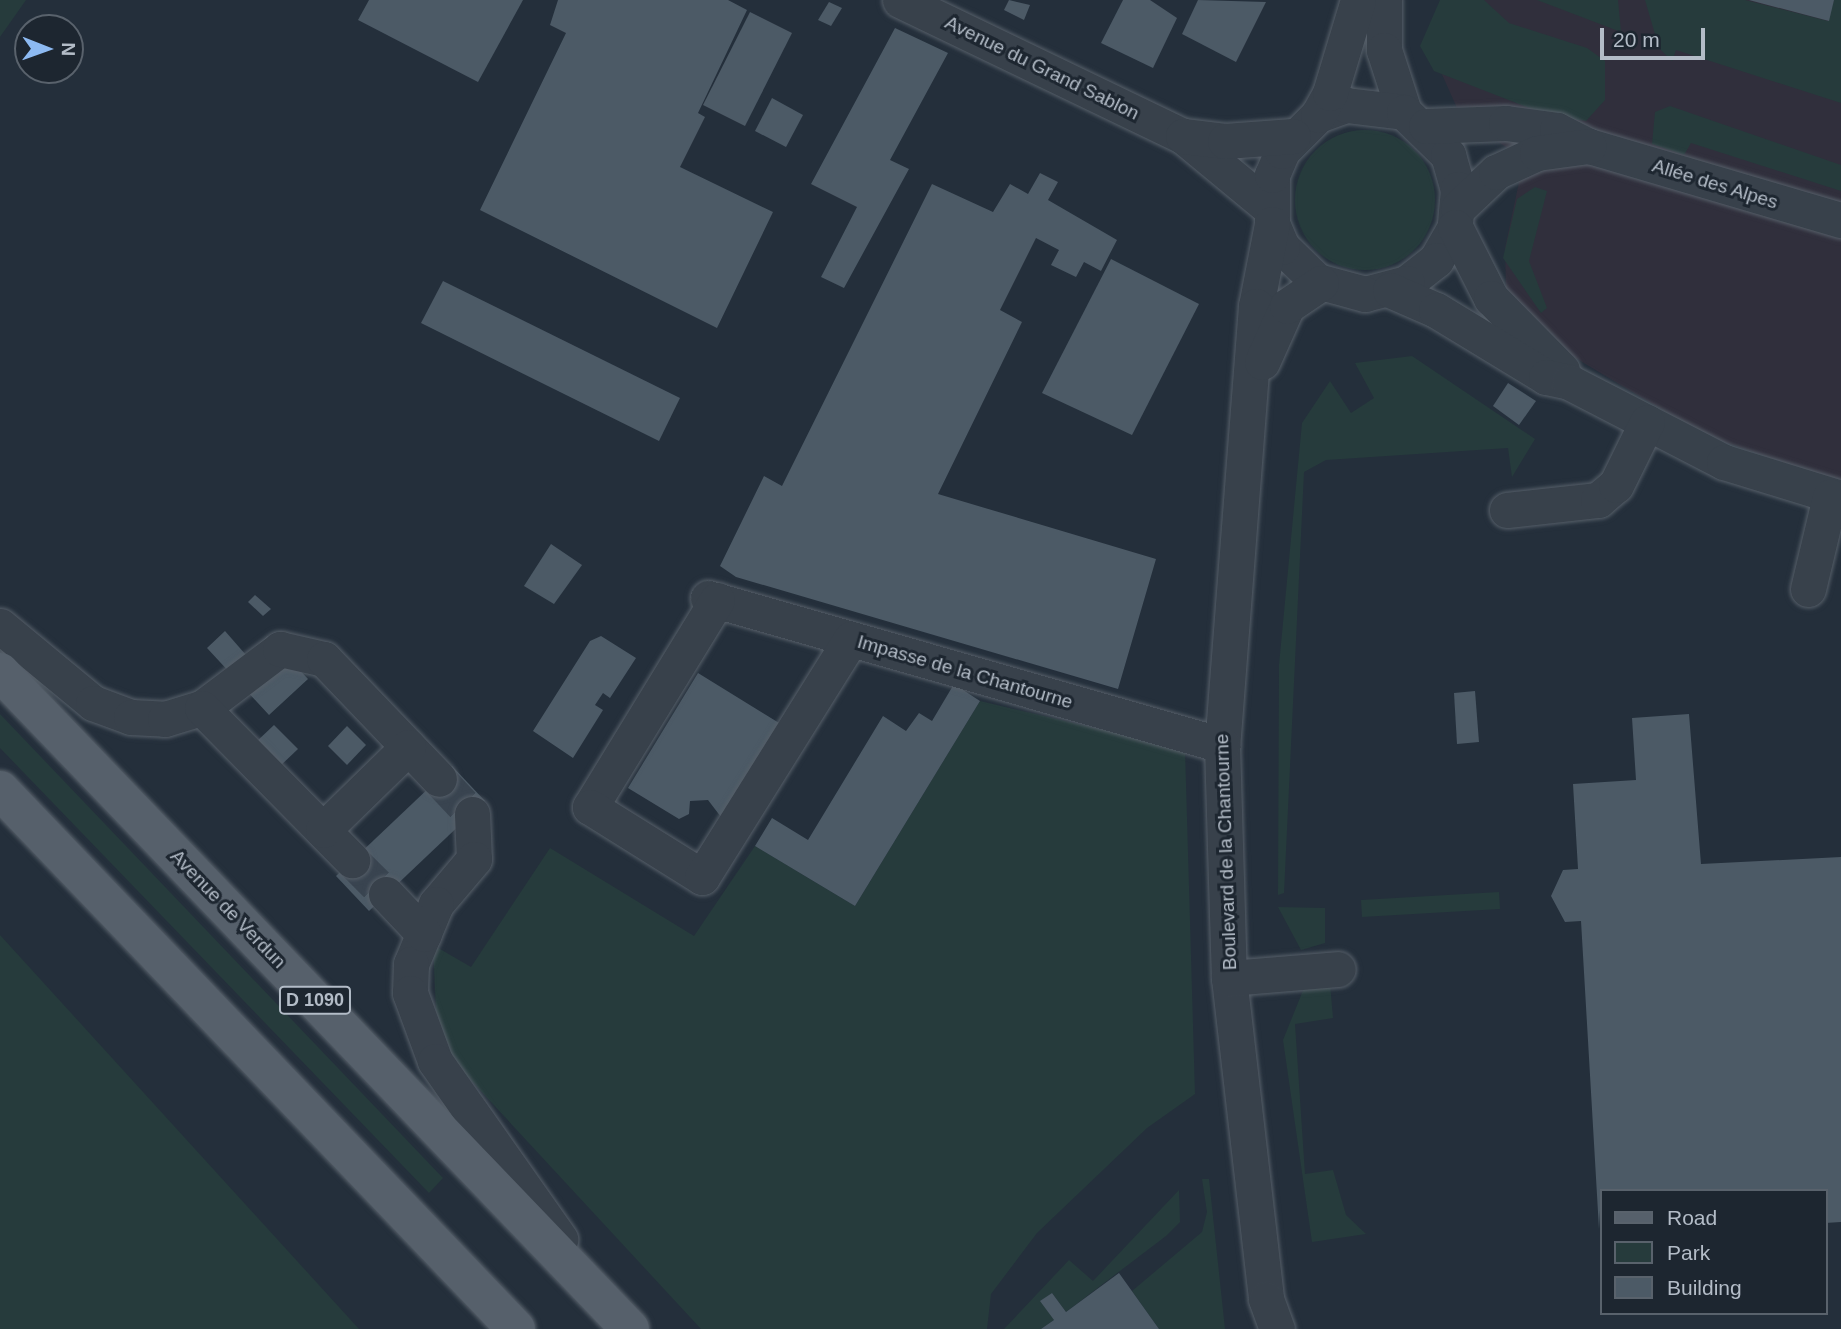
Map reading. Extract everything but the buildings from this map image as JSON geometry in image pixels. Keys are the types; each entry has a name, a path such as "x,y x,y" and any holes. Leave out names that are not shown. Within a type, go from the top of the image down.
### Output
{"main road":[{"name":"Avenue de Verdun","path":"0,672 619,1317"},
{"path":"0,790 516,1329"}],"street":[{"name":"Avenue du Grand Sablon","path":"900,0 1183,136 1271,216"},
{"path":"1358,0 1343,65 1272,175 1271,216 1298,266 1321,283 1365,294 1390,290 1423,273 1457,217"},
{"path":"1384,0 1384,50 1415,119 1455,172 1457,217 1492,298 1555,359 1569,382"},
{"path":"1306,126 1346,105 1415,119"},
{"name":"Allée des Alpes","path":"1415,119 1523,123 1589,146 1841,220"},
{"name":"Avenue du Grand Sablon","path":"1183,136 1225,141 1306,126"},
{"name":"Allée des Alpes","path":"1457,217 1496,172 1538,153 1589,146"},
{"name":"Boulevard de la Chantourne","path":"1270,1324 1229,978 1222,745 1256,306 1271,216"},
{"name":"Boulevard de la Chantourne","path":"1251,388 1287,306 1321,283"},
{"path":"1390,290 1436,310 1546,377 1569,382 1724,462 1835,497 1808,589"},
{"path":"1507,510 1598,500 1616,485 1647,422"},
{"name":"Impasse de la Chantourne","path":"851,639 702,877 590,807 713,599 1222,745"},
{"path":"0,626 93,703 154,718 202,708 280,649 324,659 439,779"},
{"path":"202,708 352,860"},
{"path":"323,830 408,747"},
{"path":"472,814 474,859 436,904 411,964 410,993 435,1061 619,1317"},
{"path":"386,894 424,934"},
{"path":"1229,978 1338,969"}],"shaded area":[{"path":"1454,0 1841,0 1841,482 1706,436 1547,341 1506,289 1505,248 1519,182 1509,149 1461,117 1432,52"}],"green space":[{"path":"0,0 26,0 14,14 0,37"},
{"path":"1440,0 1484,0 1509,23 1587,48 1605,61 1605,100 1586,121 1550,116 1434,71 1420,46"},
{"path":"1537,0 1618,0 1621,32"},
{"path":"1645,0 1745,0 1828,21 1834,0 1841,0 1841,103 1676,50 1672,61 1659,48"},
{"path":"1670,106 1841,165 1841,191 1691,143 1684,155 1652,144 1655,112"},
{"path":"1365,130 1392,135 1414,151 1430,173 1435,200 1430,227 1414,249 1392,265 1365,270 1338,265 1316,249 1300,227 1295,200 1300,173 1316,151 1338,135"},
{"path":"1535,187 1547,191 1529,261 1547,308 1541,313 1503,258 1517,199"},
{"path":"1412,356 1535,439 1512,477 1508,448 1326,460 1304,472 1284,893 1278,895 1279,665 1302,423 1330,381 1351,413 1374,398 1355,363"},
{"path":"980,701 1185,749 1195,1094 1147,1128 1037,1233 991,1294 987,1329 701,1329 453,1061 436,1011 433,945 471,967 550,848 694,936 755,846 855,906"},
{"path":"0,714 443,1178 429,1193 0,748"},
{"path":"1499,892 1500,909 1362,917 1361,900"},
{"path":"1278,907 1325,908 1325,943 1301,950"},
{"path":"0,935 359,1329 0,1329"},
{"path":"1306,983 1330,983 1333,1018 1295,1024 1305,1174 1333,1170 1346,1215 1366,1234 1312,1242 1283,1040"},
{"path":"1202,1179 1209,1179 1225,1329 1159,1329 1132,1291 1202,1232 1207,1212"},
{"path":"1179,1190 1180,1222 1166,1236 1066,1312 1052,1293 1041,1301 1054,1320 1041,1329 1004,1329 1069,1260 1093,1281"}],"tunnel":[{"path":"439,779 472,814"},
{"path":"352,860 386,894"}]}
